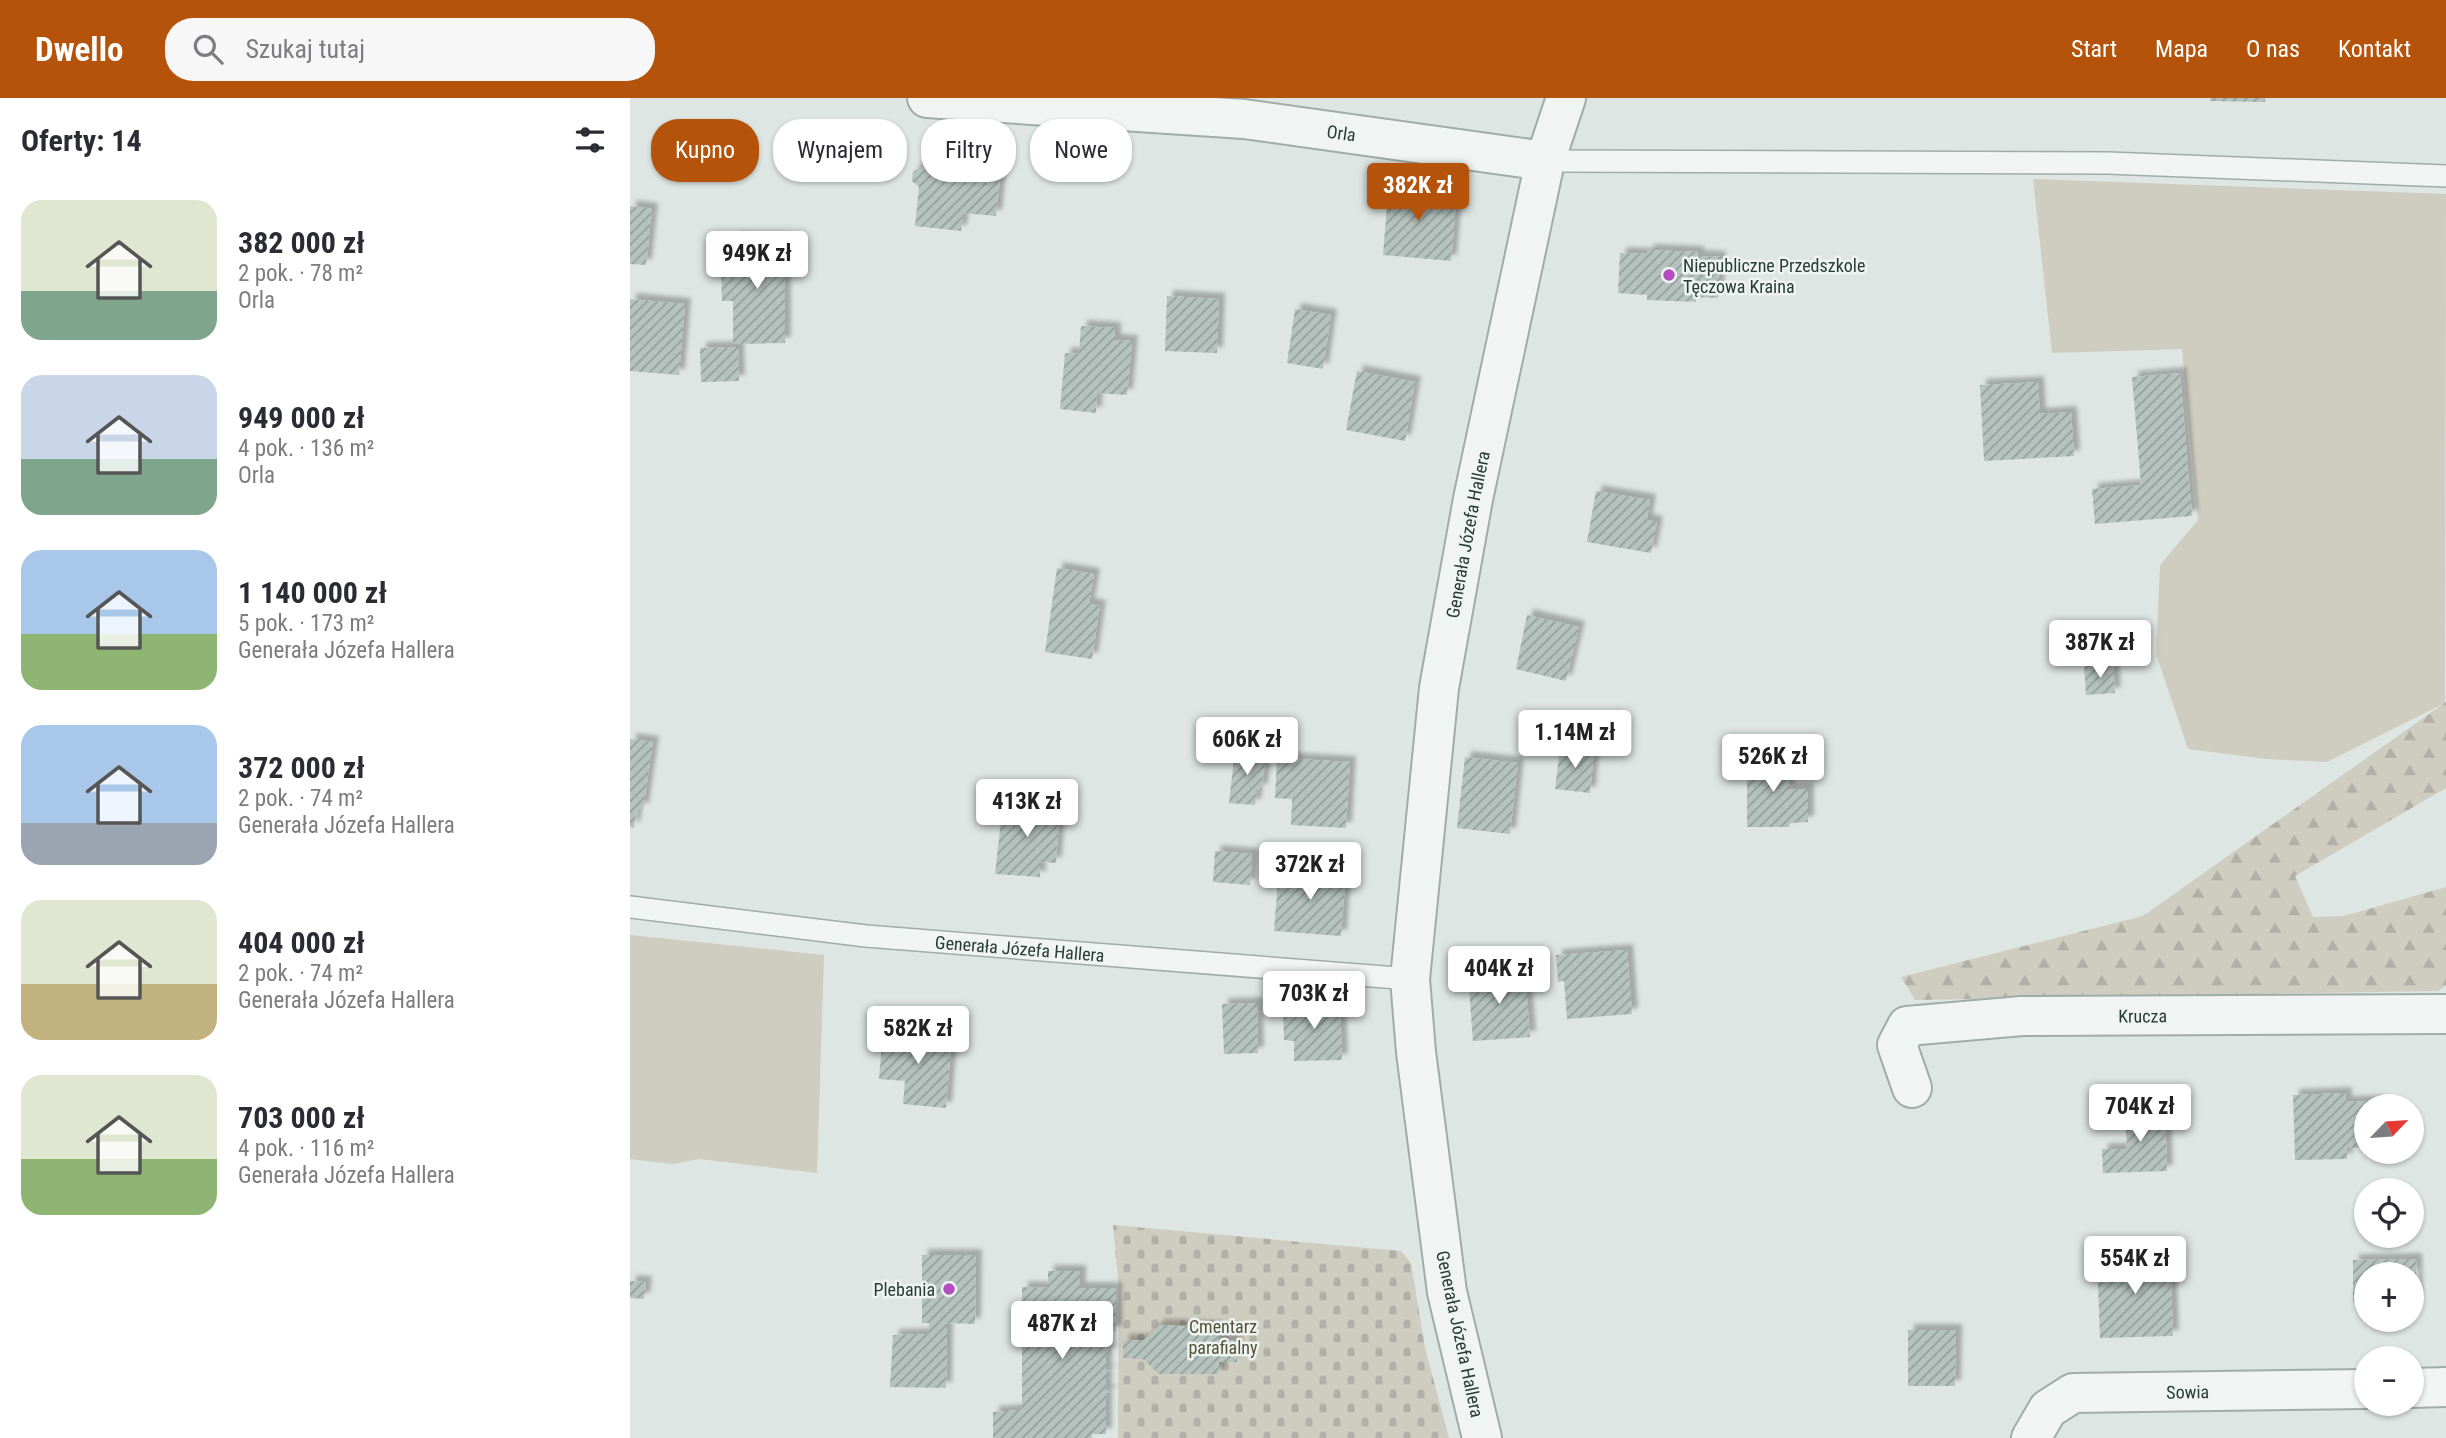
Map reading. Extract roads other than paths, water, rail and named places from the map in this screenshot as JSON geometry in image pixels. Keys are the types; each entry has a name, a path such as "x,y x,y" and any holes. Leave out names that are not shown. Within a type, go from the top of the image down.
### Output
{"street":[{"name":"Orla","path":"927,98 1244,119 1545,161"},
{"name":"Generała Józefa Hallera","path":"1482,1438 1447,1293 1420,1087 1410,979 1439,688 1473,499 1545,161 1566,98"},
{"name":"Krucza","path":"1912,1088 1897,1045 1907,1026 2022,1016 2446,1014"},
{"path":"2424,1388 2446,1387"},
{"name":"Sowia","path":"2031,1438 2048,1409 2073,1393 2354,1389"}],"lane":[{"path":"1545,161 2108,163 2446,176"},
{"name":"Generała Józefa Hallera","path":"630,907 866,936 1410,979"}],"place":[{"name":"Niepubliczne Przedszkole Tęczowa Kraina","path":"1669,275"},
{"name":"Plebania","path":"949,1289"}],"park label":[{"name":"Cmentarz parafialny","path":"1223,1336"}]}
